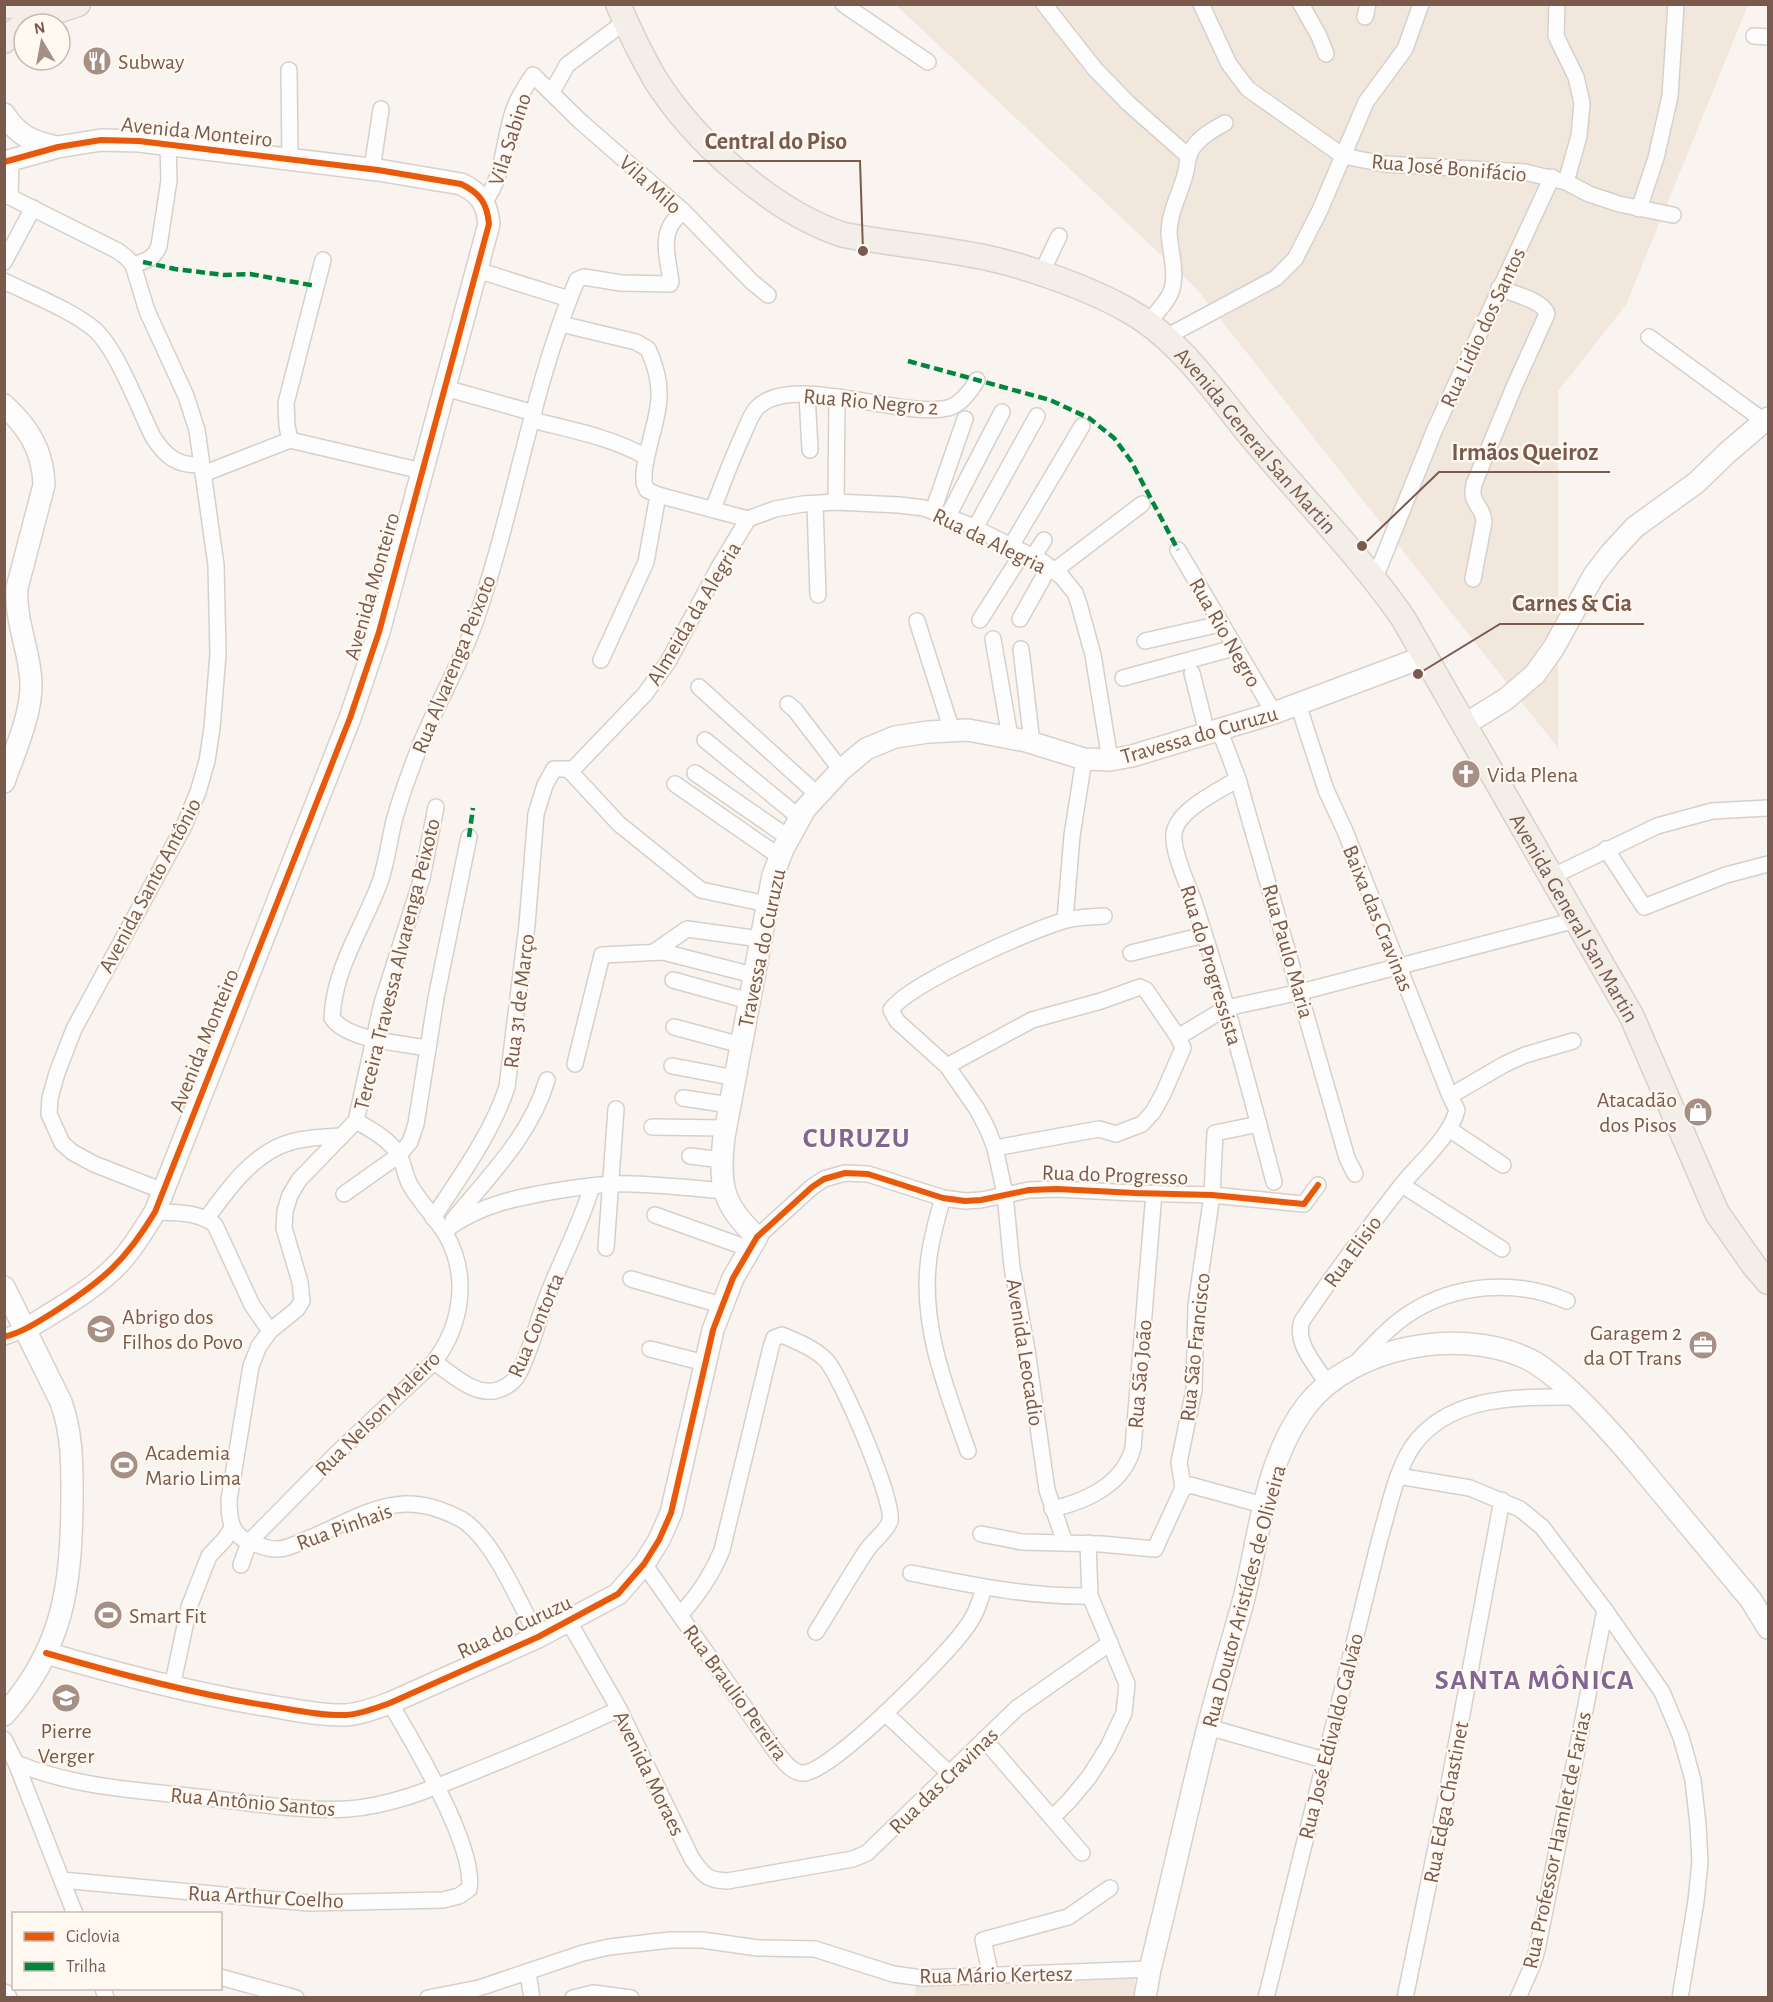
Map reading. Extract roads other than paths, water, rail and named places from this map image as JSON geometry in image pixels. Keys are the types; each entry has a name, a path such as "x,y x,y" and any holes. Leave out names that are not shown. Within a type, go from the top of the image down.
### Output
{"main road":[{"path":"4,6 32,4"},
{"path":"4,42 27,21 78,4"},
{"name":"Avenida General San Martin","path":"622,13 656,79 689,123 737,171 776,201 822,228 844,235 987,258 1041,274 1125,308 1156,330 1375,578 1426,656 1632,1017 1646,1044 1717,1213 1768,1282"}],"street":[{"path":"843,4 928,62"},
{"path":"1044,4 1095,69 1128,103 1188,156"},
{"name":"Rua José Bonifácio","path":"1201,4 1229,64 1248,89 1343,156 1384,164 1508,169 1559,179"},
{"path":"1301,4 1314,25 1326,54"},
{"path":"1156,330 1276,278 1295,259 1366,102 1405,50 1421,4"},
{"path":"1557,4 1556,36 1576,77 1582,103 1579,136 1559,179 1589,194 1639,209 1673,215"},
{"path":"1639,209 1656,158 1670,96 1676,4"},
{"name":"Vila Sabino","path":"552,92 567,65 622,13"},
{"path":"289,70 290,159"},
{"name":"Vila Sabino","path":"484,202 495,187 513,112 521,93 533,75"},
{"name":"Vila Milo","path":"533,75 580,121 683,211 752,282 768,295"},
{"path":"372,169 381,110"},
{"path":"4,114 10,123 19,154 7,196 118,251 133,266 152,258 159,246 169,180 168,144"},
{"path":"1156,330 1172,288 1169,231 1188,156 1195,144 1209,131 1225,123"},
{"name":"Avenida Monteiro","path":"19,154 109,140 168,144 372,169 461,184 471,189 484,202 489,224 379,632 350,718 163,1191 154,1212 121,1261 99,1282 26,1329"},
{"name":"Rua Lidio dos Santos","path":"1375,578 1435,429 1499,288 1559,179"},
{"path":"4,262 33,208"},
{"name":"Rua Alvarenga Peixoto","path":"429,1048 350,1033 337,1025 332,1018 336,987 349,950 380,881 390,848 394,821 416,755 472,628 505,525 533,416 577,280 584,277 621,283 671,284 667,236 670,226 683,211"},
{"path":"1041,274 1059,236"},
{"path":"290,440 286,403 323,260"},
{"name":"Avenida Santo Antônio","path":"133,266 147,310 186,396 197,430 216,565 219,616 215,694 207,761 198,792 184,826 74,1029 57,1073 50,1098 49,1114 62,1143 72,1152 94,1164 163,1191"},
{"path":"477,270 569,299"},
{"path":"4,281 94,329 108,345 161,450 187,466 202,469 290,440 422,471"},
{"path":"1473,579 1484,522 1483,514 1473,500 1472,491 1514,387 1547,316 1547,311 1539,304 1499,288"},
{"path":"561,324 636,342 648,349 658,379 661,397 646,457 644,483 647,490 748,519"},
{"path":"1464,725 1506,699 1534,674 1552,649 1594,575 1635,527 1696,483 1766,420 1649,337"},
{"name":"Rua Rio Negro 2","path":"713,509 733,456 757,408 773,397 807,394 884,405 931,409 950,408 972,389 977,381"},
{"path":"445,388 611,440 646,457"},
{"path":"807,394 810,450"},
{"path":"836,502 837,398"},
{"path":"4,405 21,421 34,439 43,469 44,485 17,588 16,604 29,668 30,699 4,782"},
{"path":"948,516 1002,412"},
{"path":"975,528 1037,416"},
{"path":"933,511 965,419"},
{"path":"980,620 1022,551 1082,426"},
{"path":"601,660 642,573 658,495"},
{"name":"Rua da Alegria","path":"748,519 775,509 836,502 899,505 948,516 1022,551 1051,569 1075,593 1084,618 1093,656 1110,760"},
{"path":"815,504 818,595"},
{"path":"1020,619 1051,569 1142,504"},
{"name":"Almeida da Alegria","path":"561,769 575,767 645,694 668,662 719,567 748,519"},
{"path":"1022,551 1044,540"},
{"name":"Rua Rio Negro","path":"1178,550 1274,713"},
{"path":"917,621 952,731"},
{"path":"1145,641 1220,624"},
{"path":"993,639 1010,737"},
{"path":"1123,678 1234,648"},
{"path":"1021,649 1032,743"},
{"path":"1298,704 1426,656"},
{"name":"Rua Paulo Maria","path":"1192,673 1213,731 1238,778 1347,1158 1355,1174"},
{"path":"699,687 818,795"},
{"path":"788,704 841,770"},
{"name":"Travessa do Curuzu","path":"724,1191 722,1160 726,1128 773,875 805,809 841,770 866,749 895,737 928,732 968,730 1010,737 1084,759 1110,760 1132,756 1298,704"},
{"name":"Baixa das Cravinas","path":"1298,704 1326,790 1456,1106 1453,1121"},
{"path":"705,740 800,818"},
{"path":"1084,759 1075,815 1065,920 1104,916"},
{"path":"561,769 619,824 701,890 767,904"},
{"name":"Rua 31 de Março","path":"434,1218 486,1138 500,1110 507,1087 527,925 530,866 537,814 545,785 561,769"},
{"path":"695,773 789,838"},
{"name":"Rua do Progressista","path":"1238,778 1203,800 1178,821 1174,832 1175,845 1226,1008 1274,1182"},
{"path":"675,784 780,857"},
{"name":"Terceira Travessa Alvarenga Peixoto","path":"356,1121 382,1003 422,878 436,807"},
{"path":"1551,877 1657,826 1712,811 1768,808"},
{"path":"344,1194 399,1155 410,1142 416,1124 436,999 469,837"},
{"path":"1606,849 1644,907 1726,875 1768,864"},
{"name":"Avenida Leocadio","path":"1065,920 1026,934 951,970 911,992 891,1010 897,1021 947,1066 977,1109 994,1148 1005,1194 1012,1267 1027,1350 1047,1490 1065,1543"},
{"path":"1178,1037 1226,1008 1301,992 1576,920"},
{"path":"654,952 687,928 760,939"},
{"path":"1131,953 1204,934"},
{"path":"576,1064 602,955 663,952 753,975"},
{"path":"673,980 749,1001"},
{"path":"947,1066 1032,1020 1101,1001 1140,987 1146,990 1178,1037 1183,1048 1182,1052 1163,1094 1143,1124 1116,1134 1100,1129 994,1148"},
{"path":"674,1027 741,1045"},
{"path":"1450,1096 1525,1055 1574,1041"},
{"path":"672,1066 736,1078"},
{"path":"444,1231 526,1129 541,1101 547,1080"},
{"path":"683,1098 730,1105"},
{"path":"606,1248 616,1109"},
{"path":"172,1687 189,1607 208,1556 229,1534 229,1500 251,1366 270,1331 297,1309 302,1301 300,1282 284,1228 285,1211 290,1195 299,1180 356,1121"},
{"name":"Rua Nelson Maleiro","path":"249,1542 338,1452 434,1362 444,1349 453,1330 461,1294 460,1276 456,1257 444,1231 409,1183 399,1155 387,1140 356,1121"},
{"path":"1453,1121 1503,1165"},
{"name":"Rua Elisio","path":"1327,1383 1304,1345 1299,1328 1302,1321 1342,1262 1453,1121"},
{"name":"Rua São Francisco","path":"1183,1488 1179,1462 1194,1390 1196,1305 1212,1195 1215,1133 1258,1124"},
{"path":"652,1127 726,1128"},
{"name":"Terceira Travessa Alvarenga Peixoto","path":"207,1218 230,1187 270,1152 289,1142 342,1136"},
{"path":"690,1156 722,1160"},
{"name":"Rua do Progresso","path":"753,1243 812,1187 824,1179 845,1173 868,1174 943,1198 965,1202 1029,1190 1057,1189 1212,1195 1304,1204 1318,1185"},
{"path":"444,1231 469,1214 504,1201 592,1186 631,1184 724,1191 728,1203 753,1243"},
{"path":"1402,1185 1502,1249"},
{"name":"Rua Contorta","path":"434,1362 468,1385 482,1391 509,1386 519,1375 549,1292 585,1209 592,1186"},
{"name":"Rua São João","path":"1052,1509 1074,1504 1098,1492 1126,1467 1130,1459 1133,1448 1155,1193"},
{"path":"943,1198 929,1257 927,1306 934,1347 968,1451"},
{"path":"154,1212 197,1215 207,1218 215,1225 252,1305 270,1331"},
{"path":"655,1215 753,1243"},
{"name":"Rua do Curuzu","path":"46,1653 172,1687 250,1703 348,1715 390,1703 538,1637 618,1594 644,1564 659,1540 671,1513 712,1330 721,1305 753,1243"},
{"path":"631,1279 721,1305"},
{"path":"4,1287 61,1402 68,1420 72,1457 71,1553 69,1576 58,1626 35,1675 4,1715"},
{"path":"1351,1367 1406,1316 1439,1299 1486,1287 1509,1287 1546,1292 1567,1301"},
{"path":"4,1337 26,1329"},
{"path":"681,1614 712,1574 722,1550 771,1347 774,1338 778,1335 818,1353 835,1372 886,1495 890,1520 868,1549 816,1632"},
{"name":"Rua Doutor Aristídes de Oliveira","path":"1145,1998 1208,1727 1243,1599 1263,1505 1285,1442 1308,1404 1327,1383 1351,1367 1417,1346 1456,1342 1493,1347 1527,1358 1549,1372 1602,1421 1760,1605 1768,1628"},
{"path":"650,1349 705,1363"},
{"name":"Rua José Edivaldo Galvão","path":"1266,1998 1324,1760 1398,1476 1413,1447 1432,1425 1462,1408 1487,1402 1529,1397 1577,1397"},
{"path":"1398,1476 1470,1488 1520,1509 1542,1527 1605,1610 1662,1692 1680,1737 1693,1780 1698,1825 1700,1862 1696,1901 1680,1998"},
{"path":"981,1534 1022,1542 1088,1543 1155,1549 1183,1488 1190,1485 1263,1505"},
{"name":"Rua Edga Chastinet","path":"1405,1998 1447,1794 1502,1500"},
{"name":"Rua Pinhais","path":"229,1534 276,1549 288,1547 369,1513 404,1504 423,1505 443,1511 461,1520 477,1532 490,1548 538,1637"},
{"path":"241,1565 249,1542"},
{"path":"1052,1818 1089,1777 1108,1747 1124,1713 1127,1684 1090,1596 1088,1543"},
{"name":"Rua Braulio Pereira","path":"644,1564 776,1752 795,1772 801,1774 822,1766 843,1750 885,1713 948,1650 966,1629 981,1601 984,1587"},
{"path":"911,1573 1053,1597 1090,1596"},
{"name":"Rua Professor Hamlet de Farias","path":"1518,1998 1537,1950 1578,1735 1605,1610"},
{"name":"Avenida Moraes","path":"569,1622 619,1709 692,1859 705,1877 714,1881 726,1881 758,1876"},
{"name":"Rua das Cravinas","path":"758,1876 853,1859 867,1853 1017,1708 1110,1643"},
{"path":"390,1703 437,1787"},
{"name":"Rua Antônio Santos","path":"16,1762 56,1777 147,1792 294,1808 346,1809 377,1806 437,1787 532,1749 619,1709"},
{"path":"885,1713 950,1774"},
{"path":"1208,1727 1324,1760"},
{"path":"4,1739 16,1762 74,1912"},
{"path":"984,1739 1082,1853"},
{"name":"Rua Arthur Coelho","path":"62,1880 309,1903 443,1900 459,1896 469,1889 470,1870 437,1787"},
{"path":"991,1976 983,1940 1068,1917 1110,1888"},
{"name":"Rua Mário Kertesz","path":"428,1998 479,1988 583,1953 609,1947 669,1940 702,1940 758,1948 815,1949 893,1974 922,1978 1150,1969"},
{"path":"528,1973 532,1998"},
{"path":"222,1978 296,1998"},
{"path":"573,1998 593,1993 631,1998"}],"place":[{"name":"Subway","path":"97,61"},
{"name":"Central do Piso","path":"863,251"},
{"name":"Irmãos Queiroz","path":"1362,546"},
{"name":"Carnes & Cia","path":"1418,674"},
{"name":"Vida Plena","path":"1466,774"},
{"name":"Atacadão dos Pisos","path":"1698,1112"},
{"name":"Abrigo dos Filhos do Povo","path":"101,1329"},
{"name":"Garagem 2 da OT Trans","path":"1703,1345"},
{"name":"Academia Mario Lima","path":"124,1465"},
{"name":"Smart Fit","path":"108,1615"},
{"name":"Pierre Verger","path":"66,1698"}],"district":[{"name":"CURUZU","path":"857,1137"},
{"name":"SANTA MÔNICA","path":"1535,1679"}]}
